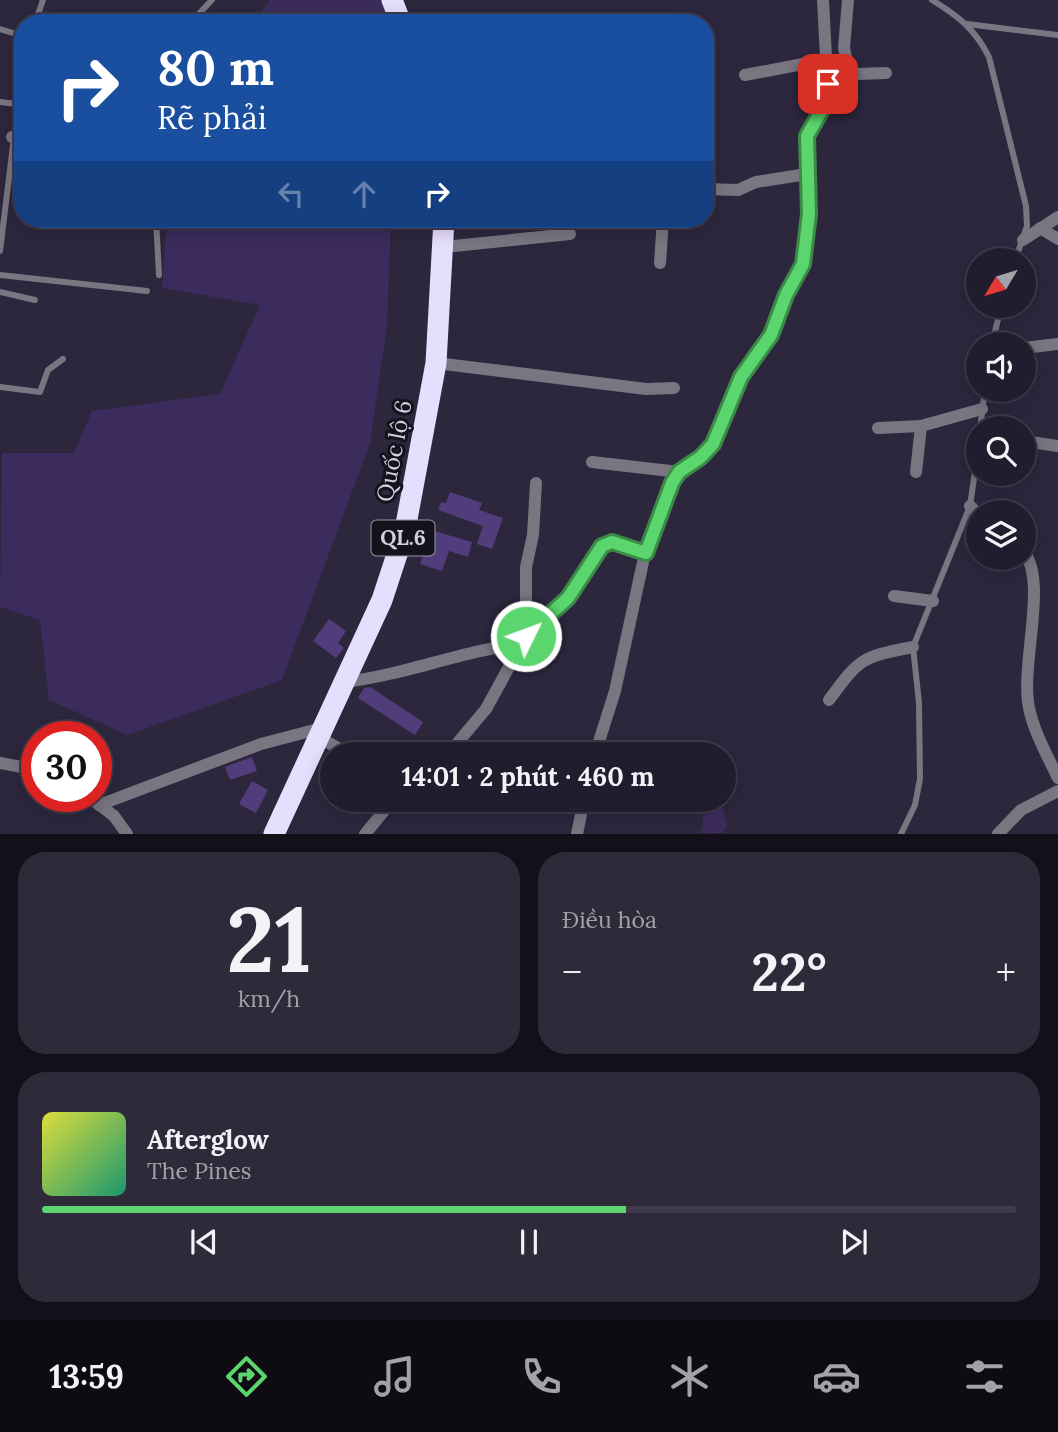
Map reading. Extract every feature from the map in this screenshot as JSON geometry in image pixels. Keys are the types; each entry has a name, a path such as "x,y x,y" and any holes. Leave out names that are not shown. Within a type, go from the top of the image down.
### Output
{"highway":[{"name":"Quốc lộ 6","path":"274,834 344,682 398,555 415,488 436,363 444,228"}],"street":[{"path":"599,742 615,691 646,553 662,507 679,472 701,457 713,444 741,377 771,335 805,254 809,214 807,136 828,95 824,60 823,0"},
{"path":"848,0 845,47 849,71 858,74 886,73"},
{"path":"745,75 824,60"},
{"path":"714,189 738,190 756,182 807,174"},
{"path":"1023,240 1058,217"},
{"path":"660,263 662,228"},
{"path":"1040,228 1058,239"},
{"path":"443,247 570,234"},
{"path":"1036,347 1058,344"},
{"path":"436,363 646,389 674,388"},
{"path":"878,428 921,426 982,409"},
{"path":"916,472 921,426"},
{"path":"1036,443 1058,446"},
{"path":"592,462 679,472"},
{"path":"523,640 526,567 533,535 536,483"},
{"path":"458,742 486,709 523,640 568,598 602,546 612,542 646,553"},
{"path":"1033,570 1035,582 1029,640 1029,707 1058,778"},
{"path":"894,596 933,601"},
{"path":"344,682 396,674 467,652 523,640"},
{"path":"829,700 855,664 863,659 913,648"},
{"path":"112,800 261,744 320,733 332,742"},
{"path":"0,763 21,767"},
{"path":"998,834 1021,810 1058,791"},
{"path":"106,812 127,834"},
{"path":"365,834 383,812"},
{"path":"577,834 582,812"}],"lane":[{"path":"199,14 212,0"},
{"path":"932,0 967,24 979,38 989,57 999,107 1012,145 1026,206 1027,226 1020,248"},
{"path":"967,24 1058,35"},
{"path":"0,251 14,163"},
{"path":"156,228 159,275"},
{"path":"0,275 147,291"},
{"path":"0,292 35,300"},
{"path":"0,387 40,391 48,370 63,359"},
{"path":"982,416 983,402"},
{"path":"901,834 915,805 920,779 919,703 913,648 966,528"}],"shaded area":[{"path":"270,0 396,0 401,14 260,14"},
{"path":"166,228 391,228 387,325 370,443 282,680 127,735 112,728 112,721 96,721 49,700 40,620 0,607 2,453 74,453 92,411 220,394 260,305 162,288"},
{"path":"702,812 724,812 727,826 722,833 699,833 703,829"}],"building":[{"path":"450,492 482,503 479,510 503,518 492,549 477,544 483,526 438,510 441,502 446,503"},
{"path":"431,530 472,542 468,557 449,551 442,571 420,564"},
{"path":"329,619 346,631 338,643 344,648 336,658 313,641"},
{"path":"370,687 423,722 415,735 358,698 364,688"},
{"path":"252,757 257,771 230,780 225,767"},
{"path":"252,781 268,790 256,813 239,804"}],"route":[{"path":"526,636 568,598 583,579 602,546 608,542 619,543 646,553 672,483 679,472 701,457 713,444 741,377 771,335 786,295 803,264 809,214 807,136 824,106 828,84"}]}
